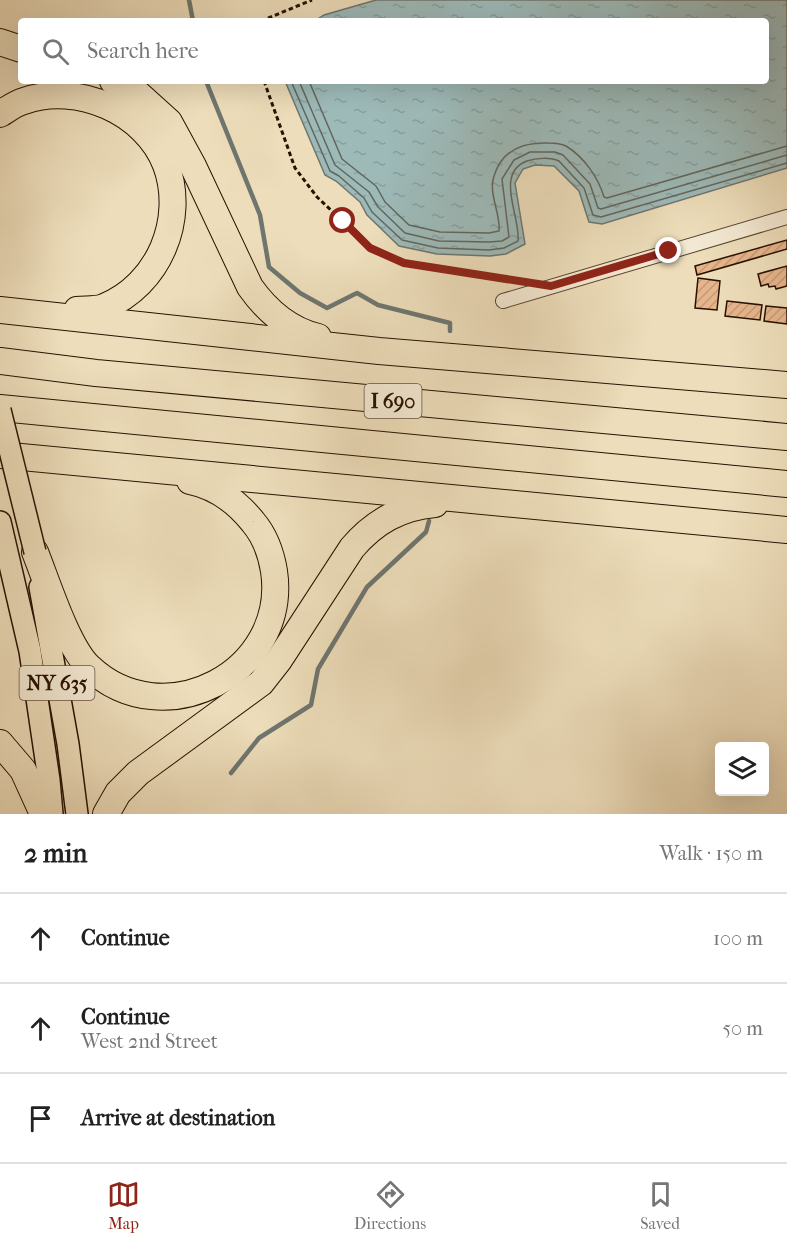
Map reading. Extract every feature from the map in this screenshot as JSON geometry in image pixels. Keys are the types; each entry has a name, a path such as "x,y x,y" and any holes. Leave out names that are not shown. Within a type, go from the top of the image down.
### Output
{"highway":[{"path":"0,42 18,48"},
{"path":"119,84 138,94 169,122 193,166 250,287 260,302 297,330 379,351"},
{"path":"0,114 24,101 52,95 82,97 112,108 135,122 156,146 166,165 172,190 170,229 164,248 151,271 128,294 103,308 40,314"},
{"path":"0,310 379,351 787,385"},
{"name":"I 690","path":"0,361 96,373 787,437"},
{"name":"I 690","path":"0,409 787,484"},
{"path":"0,455 787,530"},
{"path":"35,552 72,644 88,666 116,687 135,695 176,697 206,689 229,676 243,664 271,621 276,585 272,555 260,530 242,508 200,483 128,467"},
{"path":"106,814 118,793 138,773 261,682 279,660 352,548 364,534 386,517 400,510 431,504 517,503"},
{"path":"0,743 22,770 43,814"}],"main road":[{"name":"NY 635","path":"0,409 35,552 68,744 77,814"},
{"name":"NY 635","path":"0,522 30,651 52,814"}],"street":[{"path":"502,301 787,217"}],"path":[{"path":"268,18 312,0"},
{"path":"265,84 294,168 317,197 370,248 404,263 519,281"}],"water":[{"path":"376,0 787,0 787,168 602,224 589,222 579,191 554,166 535,165 523,169 515,183 525,244 506,254 490,256 437,254 399,246 367,215 360,202 336,181 325,175 286,84 769,84 769,18 320,18"}],"building":[{"path":"787,240 787,249 697,275 695,266"},
{"path":"787,266 787,286 776,289 775,286 769,287 768,284 761,286 758,274"},
{"path":"698,278 720,281 717,310 695,308"},
{"path":"727,301 762,305 760,320 725,316"},
{"path":"766,306 787,308 787,324 764,321"}],"waterway":[{"path":"189,0 192,18"},
{"path":"207,84 260,215 269,267 300,293 327,308 357,293 378,305 450,323 450,331"},
{"path":"231,773 259,738 311,705 318,669 367,587 426,532 429,521"}],"route":[{"path":"343,221 370,248 404,263 551,286 669,251"}]}
